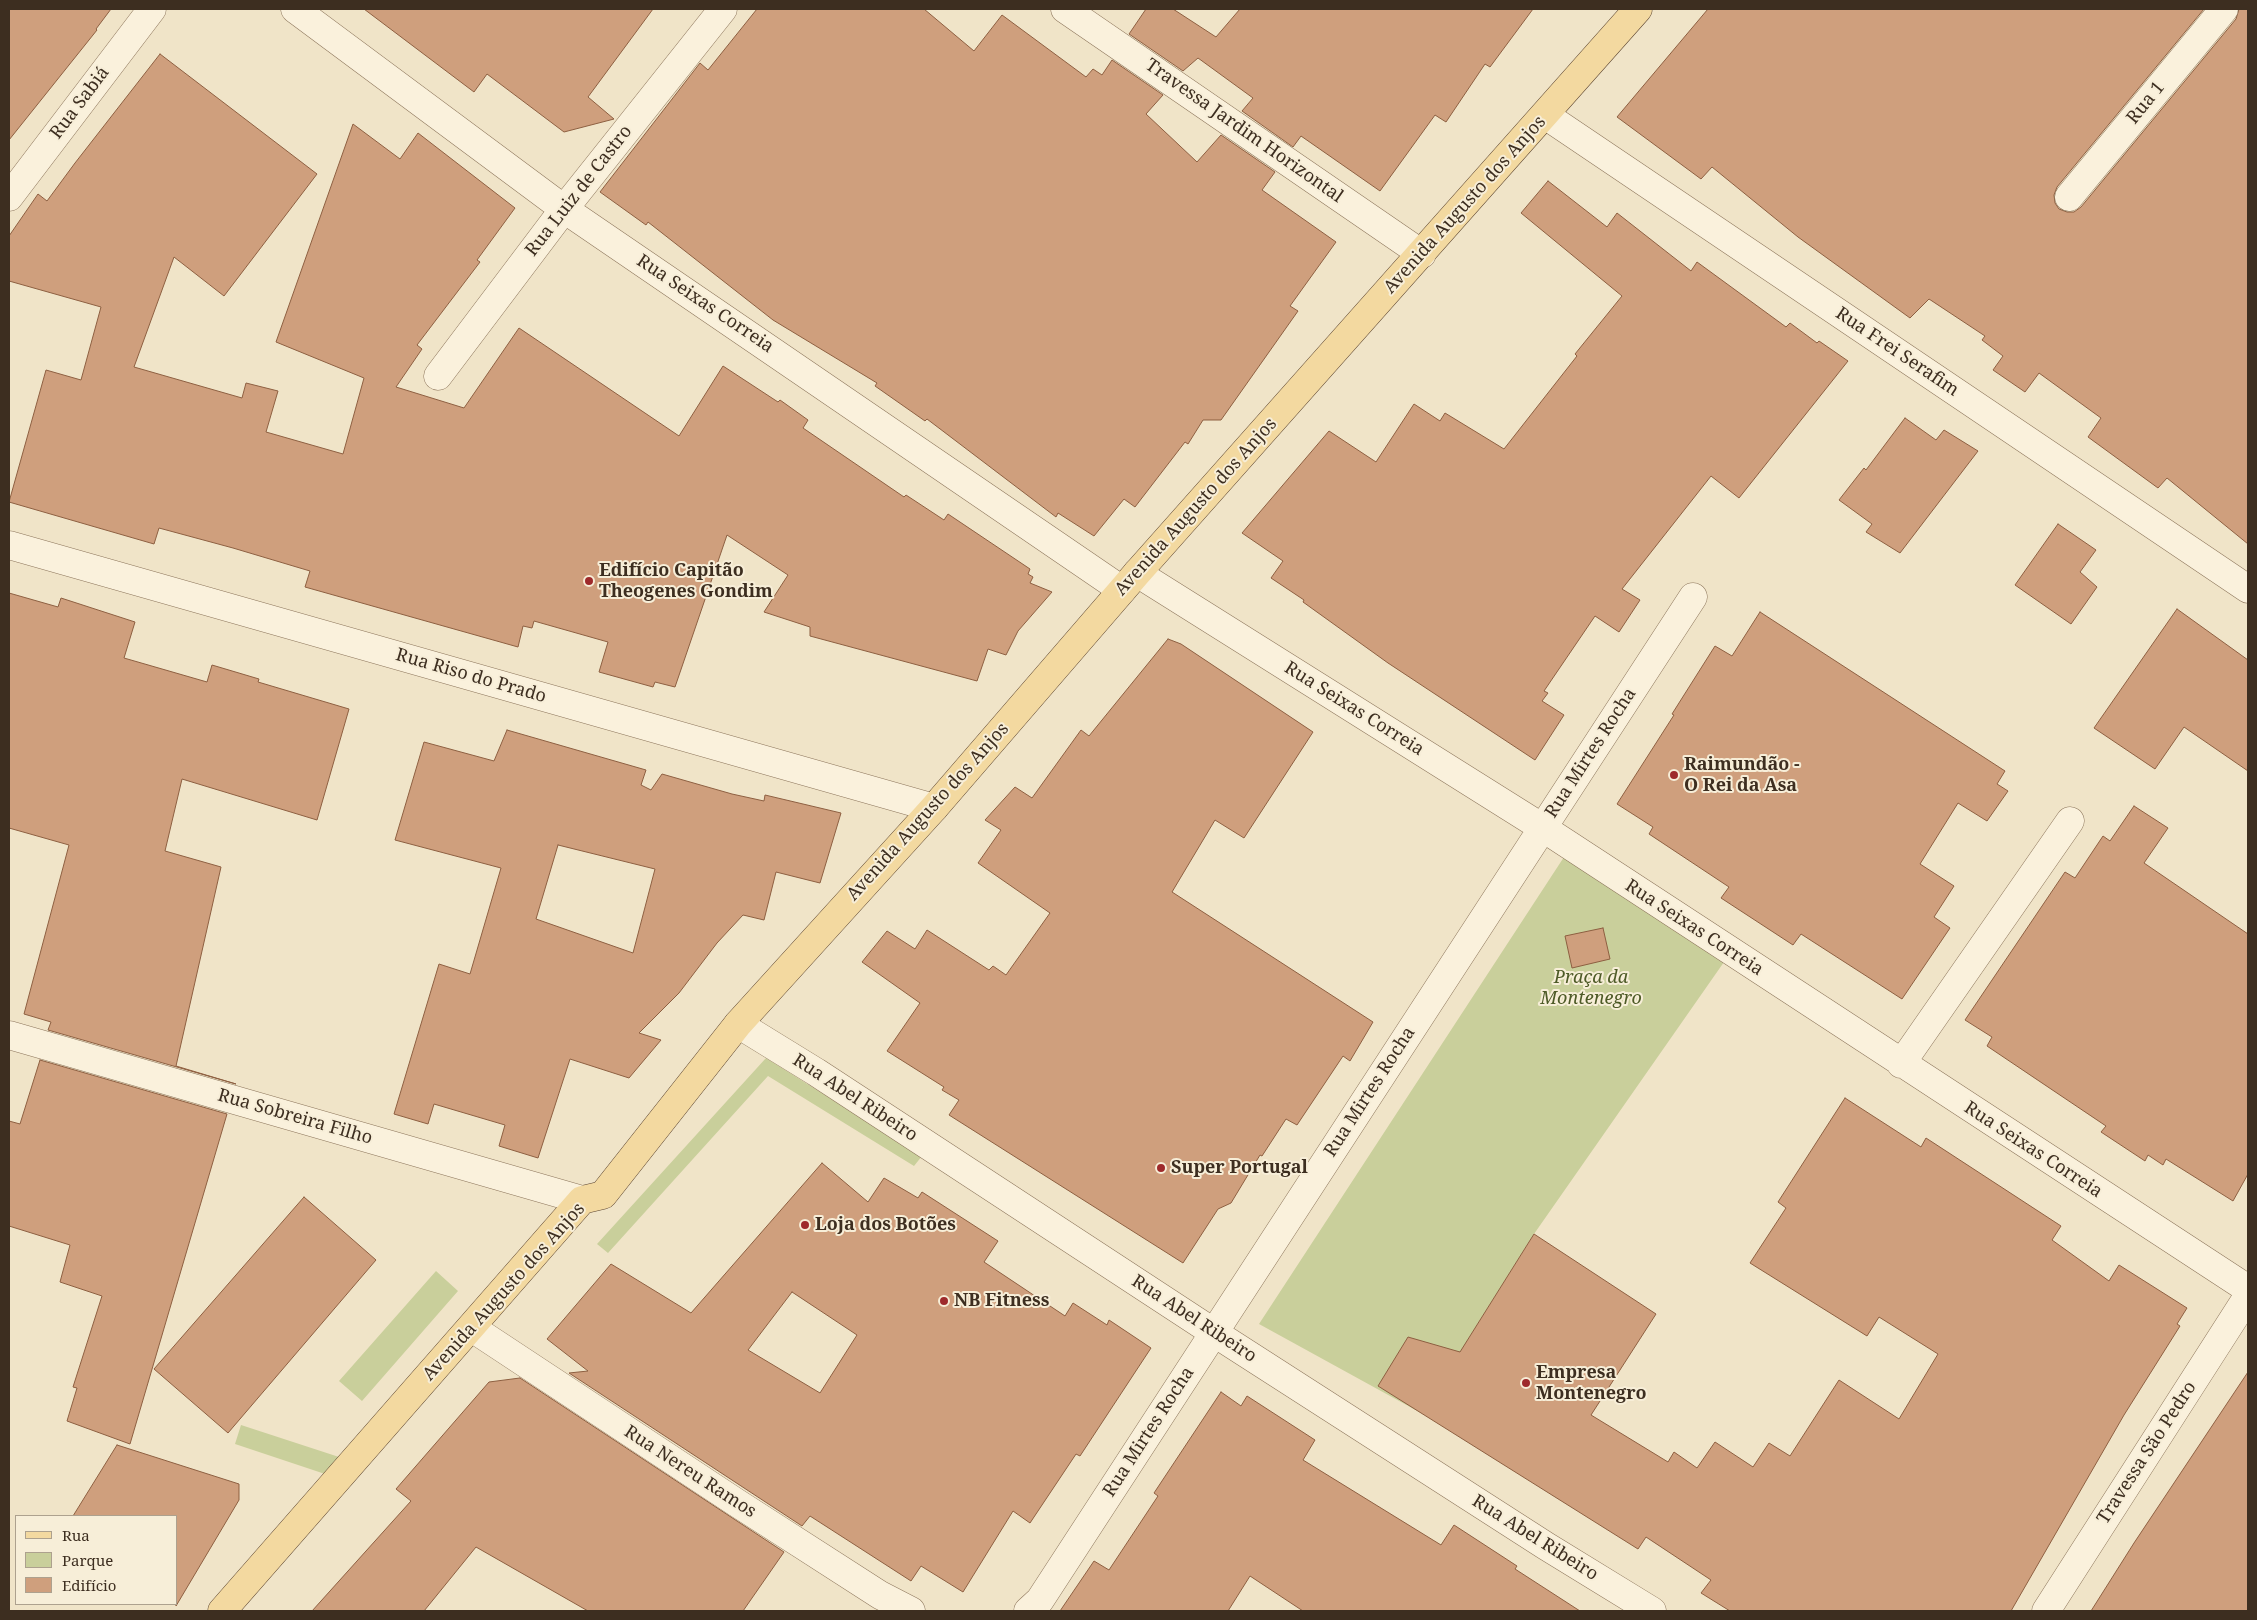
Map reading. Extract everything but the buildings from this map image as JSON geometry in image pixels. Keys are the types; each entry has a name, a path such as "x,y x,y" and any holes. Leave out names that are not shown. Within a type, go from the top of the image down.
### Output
{"main road":[{"name":"Avenida Augusto dos Anjos","path":"222,1611 472,1328 582,1200 604,1195 738,1024 934,808 1130,581 1638,9"}],"street":[{"name":"Rua Sabiá","path":"9,196 152,9"},
{"name":"Rua Seixas Correia","path":"295,9 564,208 1130,581 1543,828 1901,1064 2248,1289"},
{"name":"Rua Luiz de Castro","path":"438,376 564,208 723,9"},
{"name":"Travessa Jardim Horizontal","path":"1065,9 1422,254"},
{"name":"Rua 1","path":"2069,197 2224,9"},
{"name":"Rua Frei Serafim","path":"1545,115 2248,588"},
{"name":"Rua Riso do Prado","path":"9,545 934,808"},
{"name":"Rua Mirtes Rocha","path":"1028,1611 1040,1600 1693,597"},
{"path":"1901,1064 2070,821"},
{"name":"Rua Abel Ribeiro","path":"738,1024 816,1072 1537,1541 1652,1611"},
{"name":"Rua Sobreira Filho","path":"9,1035 582,1200"},
{"name":"Travessa São Pedro","path":"2046,1611 2248,1296"},
{"name":"Rua Nereu Ramos","path":"472,1328 880,1596 912,1611"}],"green space":[{"name":"Praça da Montenegro","path":"1564,857 1724,962 1534,1234 1469,1338 1465,1353 1460,1352 1421,1413 1259,1324"},
{"path":"766,1058 922,1156 914,1166 768,1076 608,1253 597,1244"},
{"path":"436,1271 458,1291 362,1401 339,1381"},
{"path":"241,1425 339,1457 325,1474 235,1444"}],"place":[{"name":"Edifício Capitão Theogenes Gondim","path":"589,581"},
{"name":"Raimundão - O Rei da Asa","path":"1674,775"},
{"name":"Super Portugal","path":"1161,1168"},
{"name":"Loja dos Botões","path":"805,1225"},
{"name":"NB Fitness","path":"944,1301"},
{"name":"Empresa Montenegro","path":"1526,1383"}]}
